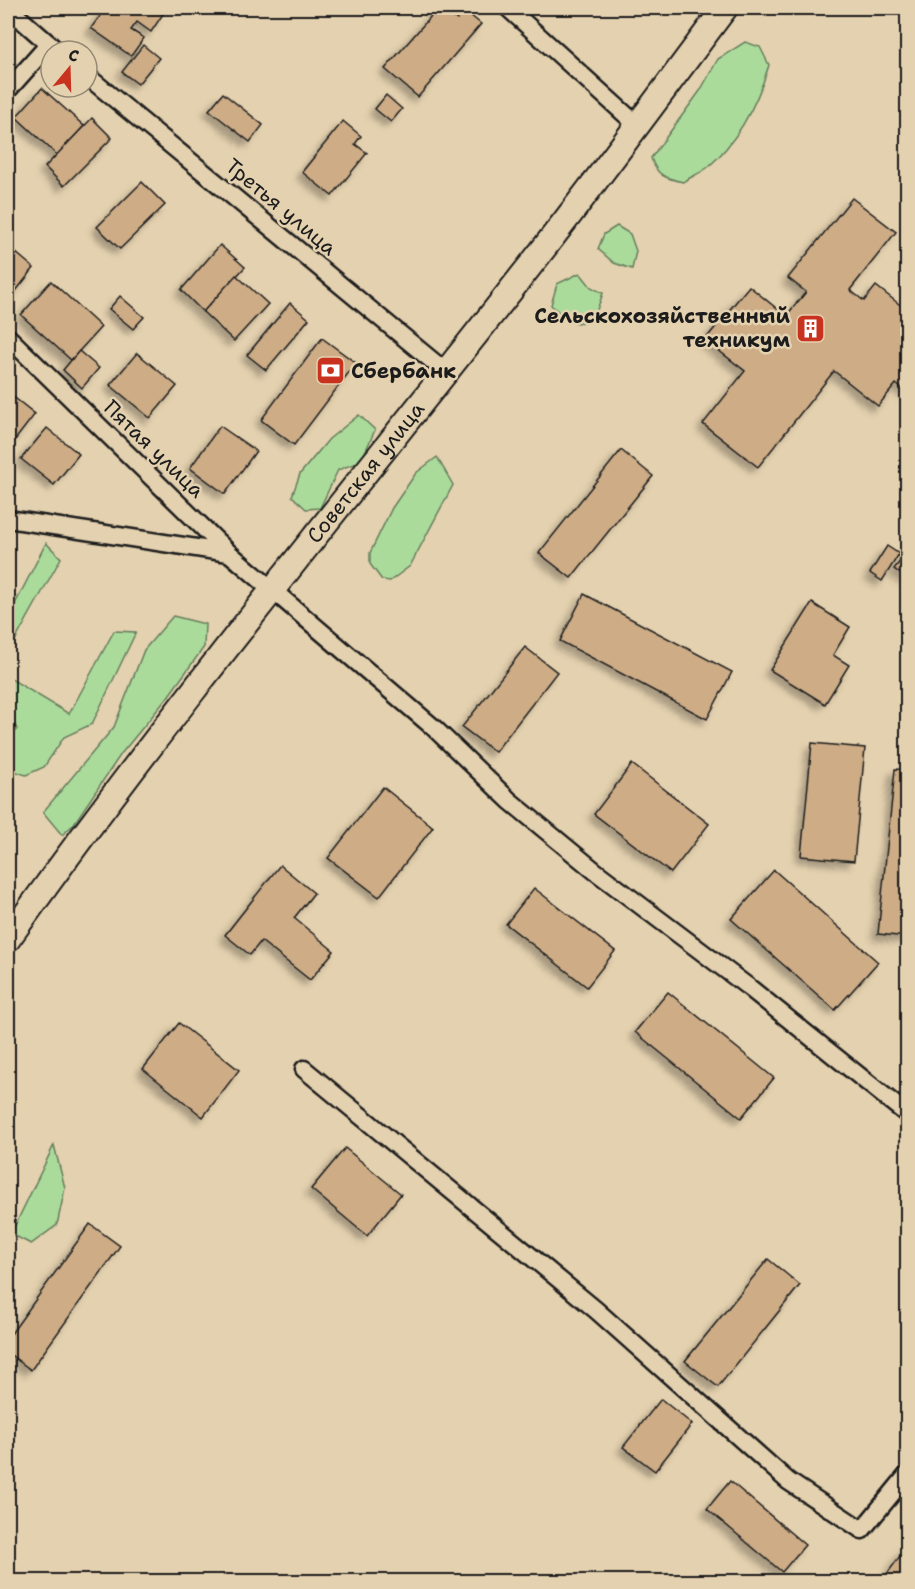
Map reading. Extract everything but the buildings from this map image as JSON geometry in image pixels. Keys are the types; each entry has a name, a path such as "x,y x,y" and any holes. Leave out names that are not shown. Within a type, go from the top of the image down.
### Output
{"main road":[{"name":"Советская улица","path":"8,939 66,858 272,590 524,274 725,8"}],"street":[{"path":"8,8 43,39"},
{"path":"508,8 637,125"},
{"path":"8,90 39,61"},
{"name":"Третья улица","path":"99,86 446,372"},
{"name":"Пятая улица","path":"8,337 229,553 433,727 510,801 595,871 751,989 908,1115"},
{"path":"8,519 229,553"},
{"path":"304,1069 596,1310 788,1481 852,1524 862,1530 908,1474"}],"green space":[{"path":"745,42 760,47 769,65 759,94 737,134 707,168 683,182 662,175 651,158 700,91 718,59"},
{"path":"617,226 630,234 636,251 632,269 614,263 598,249 604,234"},
{"path":"580,273 591,287 603,293 594,318 580,323 570,321 551,305 557,284"},
{"path":"359,415 375,430 361,461 338,470 320,508 306,509 292,496 300,474 329,439"},
{"path":"437,457 453,485 410,566 390,581 382,580 370,564 370,553 392,508 416,473"},
{"path":"46,543 61,558 8,653 8,618"},
{"path":"173,616 205,624 204,647 167,698 121,754 73,825 62,835 43,812 114,727 144,650"},
{"path":"114,631 136,632 92,724 64,737 44,767 26,775 8,769 8,743 17,729 8,712 8,677 69,714"},
{"path":"54,1145 65,1188 57,1225 31,1244 11,1234"}],"place":[{"name":"Сельскохозяйственный техникум","path":"811,328"},
{"name":"Сбербанк","path":"330,371"}]}
